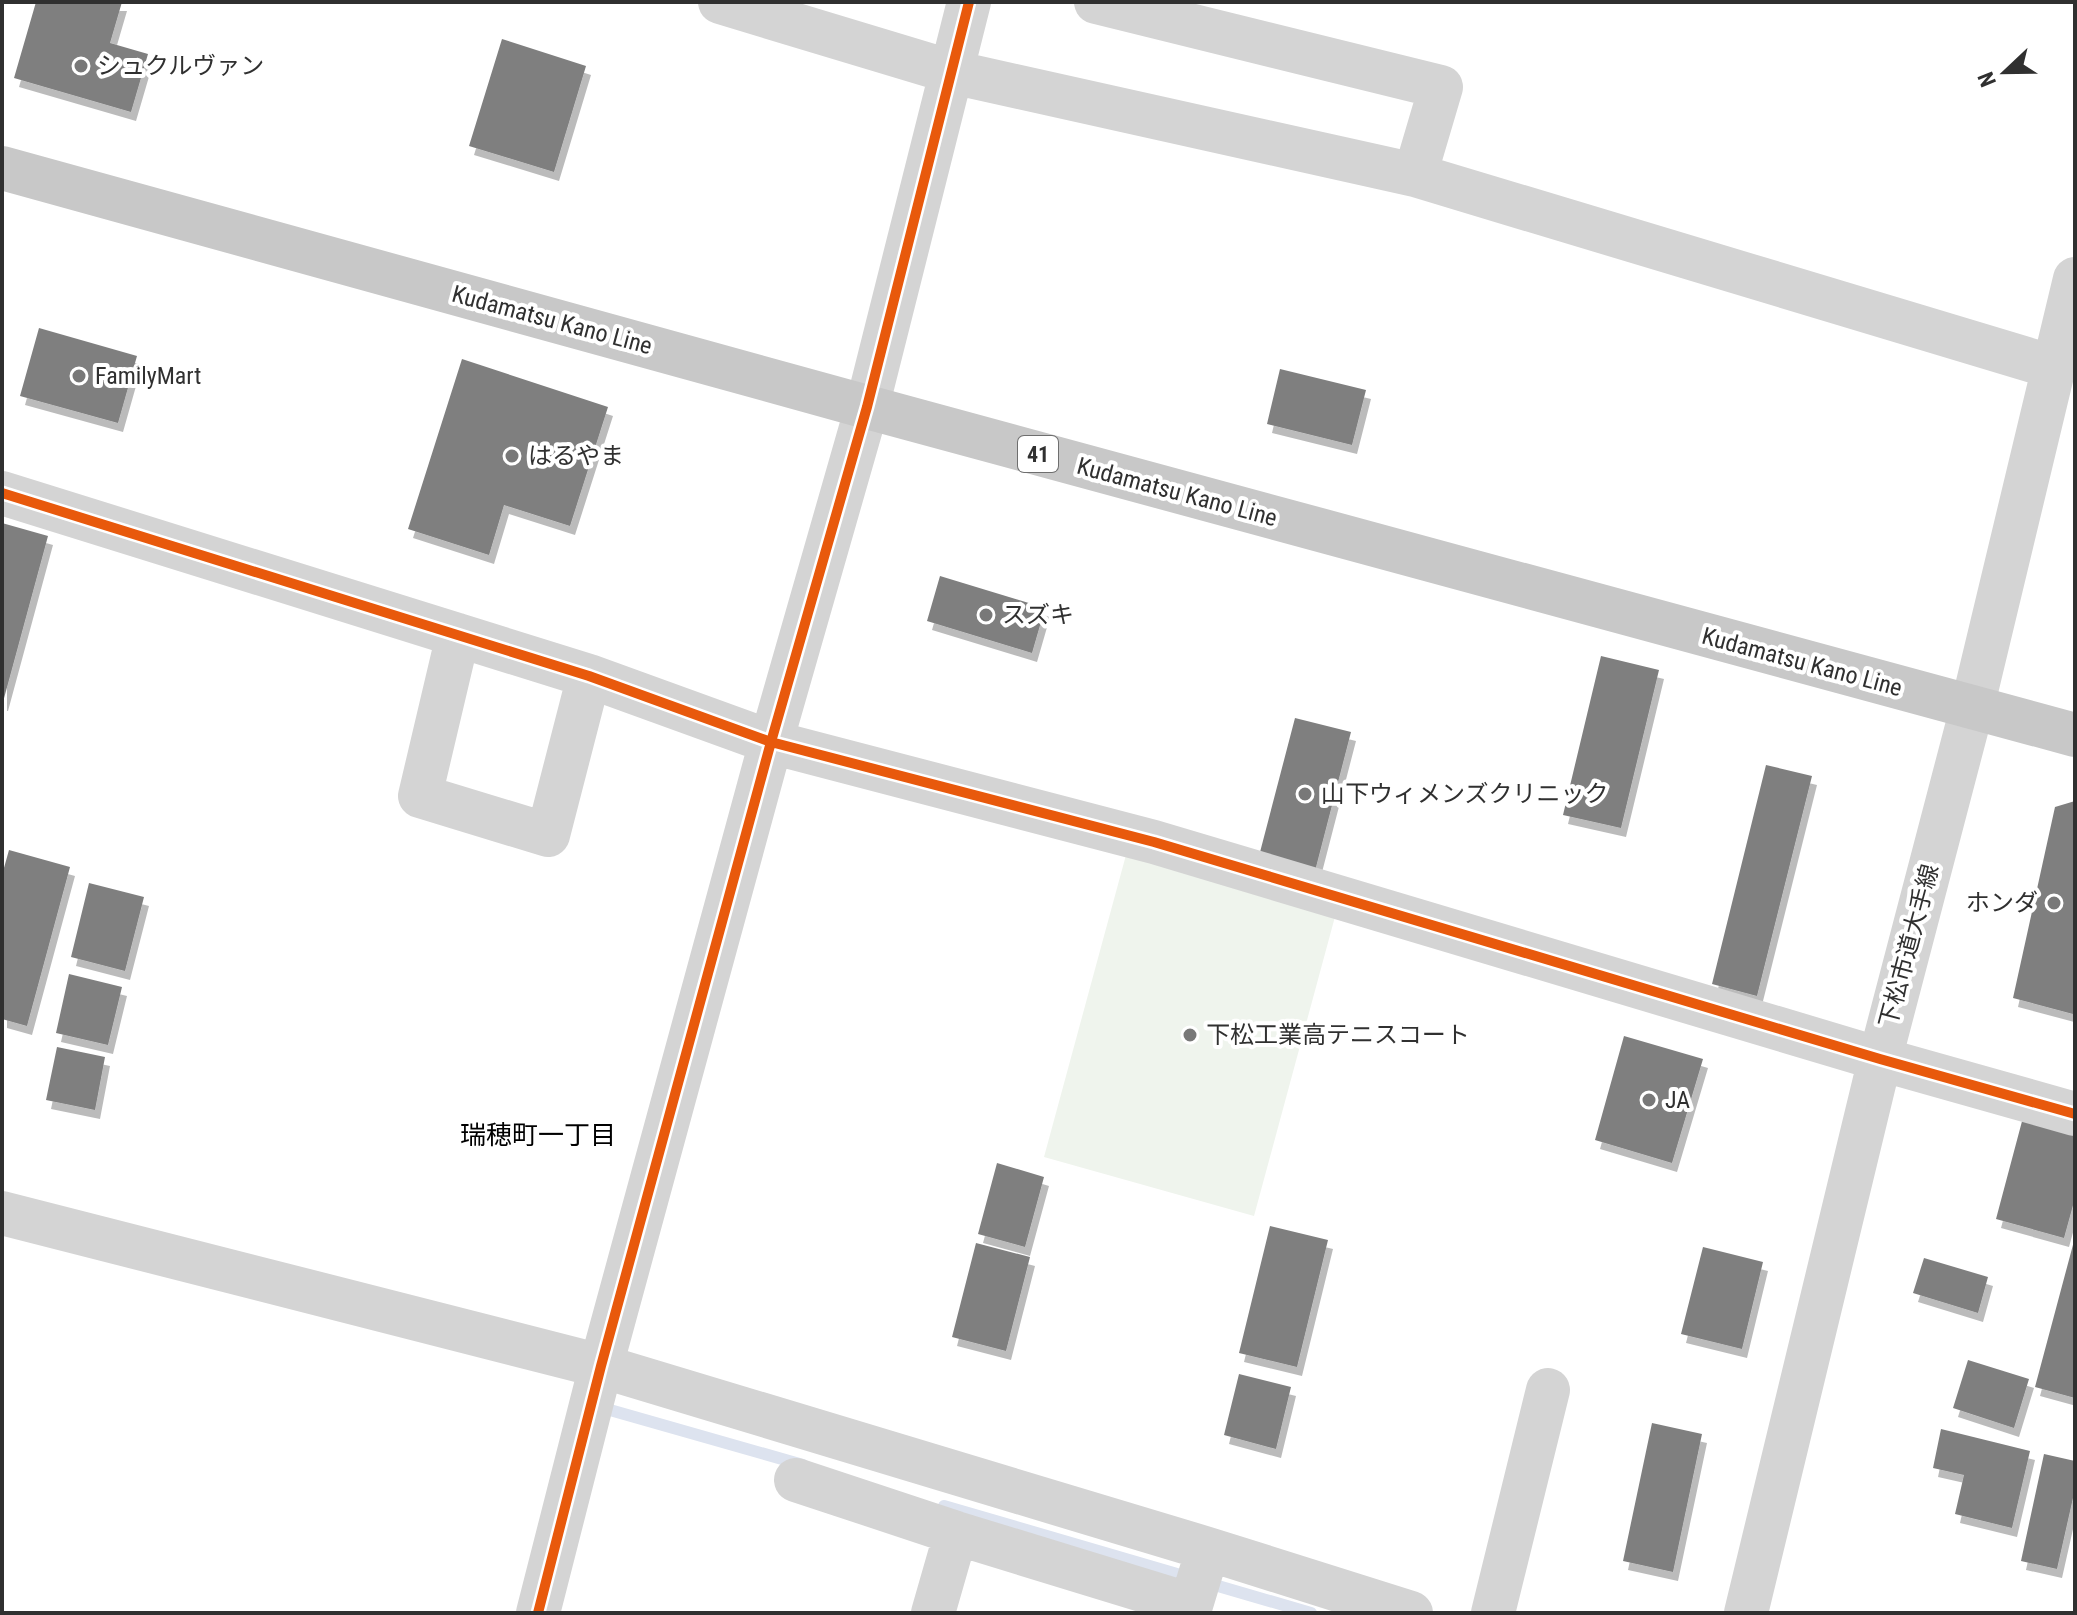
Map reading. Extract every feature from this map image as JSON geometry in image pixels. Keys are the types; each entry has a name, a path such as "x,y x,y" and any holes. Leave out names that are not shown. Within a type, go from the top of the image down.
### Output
{"main road":[{"name":"Kudamatsu Kano Line","path":"2,168 2075,735"}],"street":[{"path":"720,2 952,72 1415,175 2053,367"},
{"path":"538,1613 601,1366 771,742 867,407 969,2"},
{"path":"1096,2 1441,87 1415,175"},
{"name":"下松市道大手線","path":"1746,1613 1880,1059 1972,708 2075,279"},
{"path":"2,493 589,676 771,742 1154,842 1880,1059 2075,1114"},
{"path":"458,635 420,796 548,835 589,676"},
{"path":"2,1213 601,1366 1411,1613"},
{"path":"1493,1613 1548,1390"},
{"path":"796,1480 1191,1605 1208,1549"},
{"path":"933,1613 956,1533"}],"shaded area":[{"name":"下松工業高テニスコート","path":"1126,855 1336,913 1254,1216 1044,1157"}],"building":[{"name":"シュクルヴァン","path":"36,2 122,2 110,43 148,54 131,112 14,78"},
{"path":"502,39 586,66 554,172 469,146"},
{"name":"FamilyMart","path":"39,328 137,356 118,423 20,396"},
{"name":"はるやま","path":"462,359 608,407 570,526 504,505 489,555 408,529"},
{"path":"1280,369 1366,390 1352,445 1267,424"},
{"path":"2,523 48,536 3,702 2,702"},
{"name":"スズキ","path":"940,576 1045,608 1032,653 927,621"},
{"path":"1601,656 1659,670 1621,828 1563,815"},
{"name":"山下ウィメンズクリニック","path":"1295,718 1351,732 1315,871 1259,856"},
{"path":"1766,765 1812,776 1757,996 1712,984"},
{"name":"ホンダ","path":"2075,801 2073,1014 2013,998 2055,807"},
{"path":"9,850 70,867 27,1026 2,1019 2,875"},
{"path":"89,883 144,897 125,971 71,957"},
{"path":"69,974 122,987 108,1045 56,1033"},
{"name":"JA","path":"1624,1036 1703,1059 1672,1163 1595,1140"},
{"path":"57,1047 105,1057 95,1110 46,1100"},
{"path":"2025,1110 2075,1124 2075,1198 2064,1238 1996,1219"},
{"path":"997,1163 1044,1177 1025,1247 978,1234"},
{"path":"1270,1226 1328,1240 1297,1367 1239,1353"},
{"path":"2075,1241 2075,1398 2035,1387"},
{"path":"976,1243 1030,1257 1006,1351 952,1337"},
{"path":"1703,1247 1763,1262 1742,1349 1681,1334"},
{"path":"1924,1258 1988,1277 1978,1313 1913,1293"},
{"path":"1968,1360 2029,1379 2014,1428 1953,1408"},
{"path":"1239,1374 1291,1387 1276,1449 1224,1435"},
{"path":"1652,1423 1702,1434 1673,1572 1623,1561"},
{"path":"1941,1429 2030,1451 2012,1528 1955,1514 1964,1475 1933,1468"},
{"path":"2044,1454 2075,1461 2075,1489 2057,1569 2021,1561"}],"waterway":[{"path":"610,1410 803,1465"},
{"path":"944,1506 1311,1613"}],"cycle path":[{"path":"538,1613 601,1366 771,742 867,407 969,2"},
{"path":"2,493 589,676 771,742 1154,842 1880,1059 2075,1114"}],"place":[{"name":"シュクルヴァン","path":"81,66"},
{"name":"FamilyMart","path":"79,376"},
{"name":"はるやま","path":"512,456"},
{"name":"スズキ","path":"986,615"},
{"name":"山下ウィメンズクリニック","path":"1305,794"},
{"name":"ホンダ","path":"2054,903"},
{"name":"下松工業高テニスコート","path":"1190,1035"},
{"name":"JA","path":"1649,1100"}],"district":[{"name":"瑞穂町一丁目","path":"538,1135"}]}
